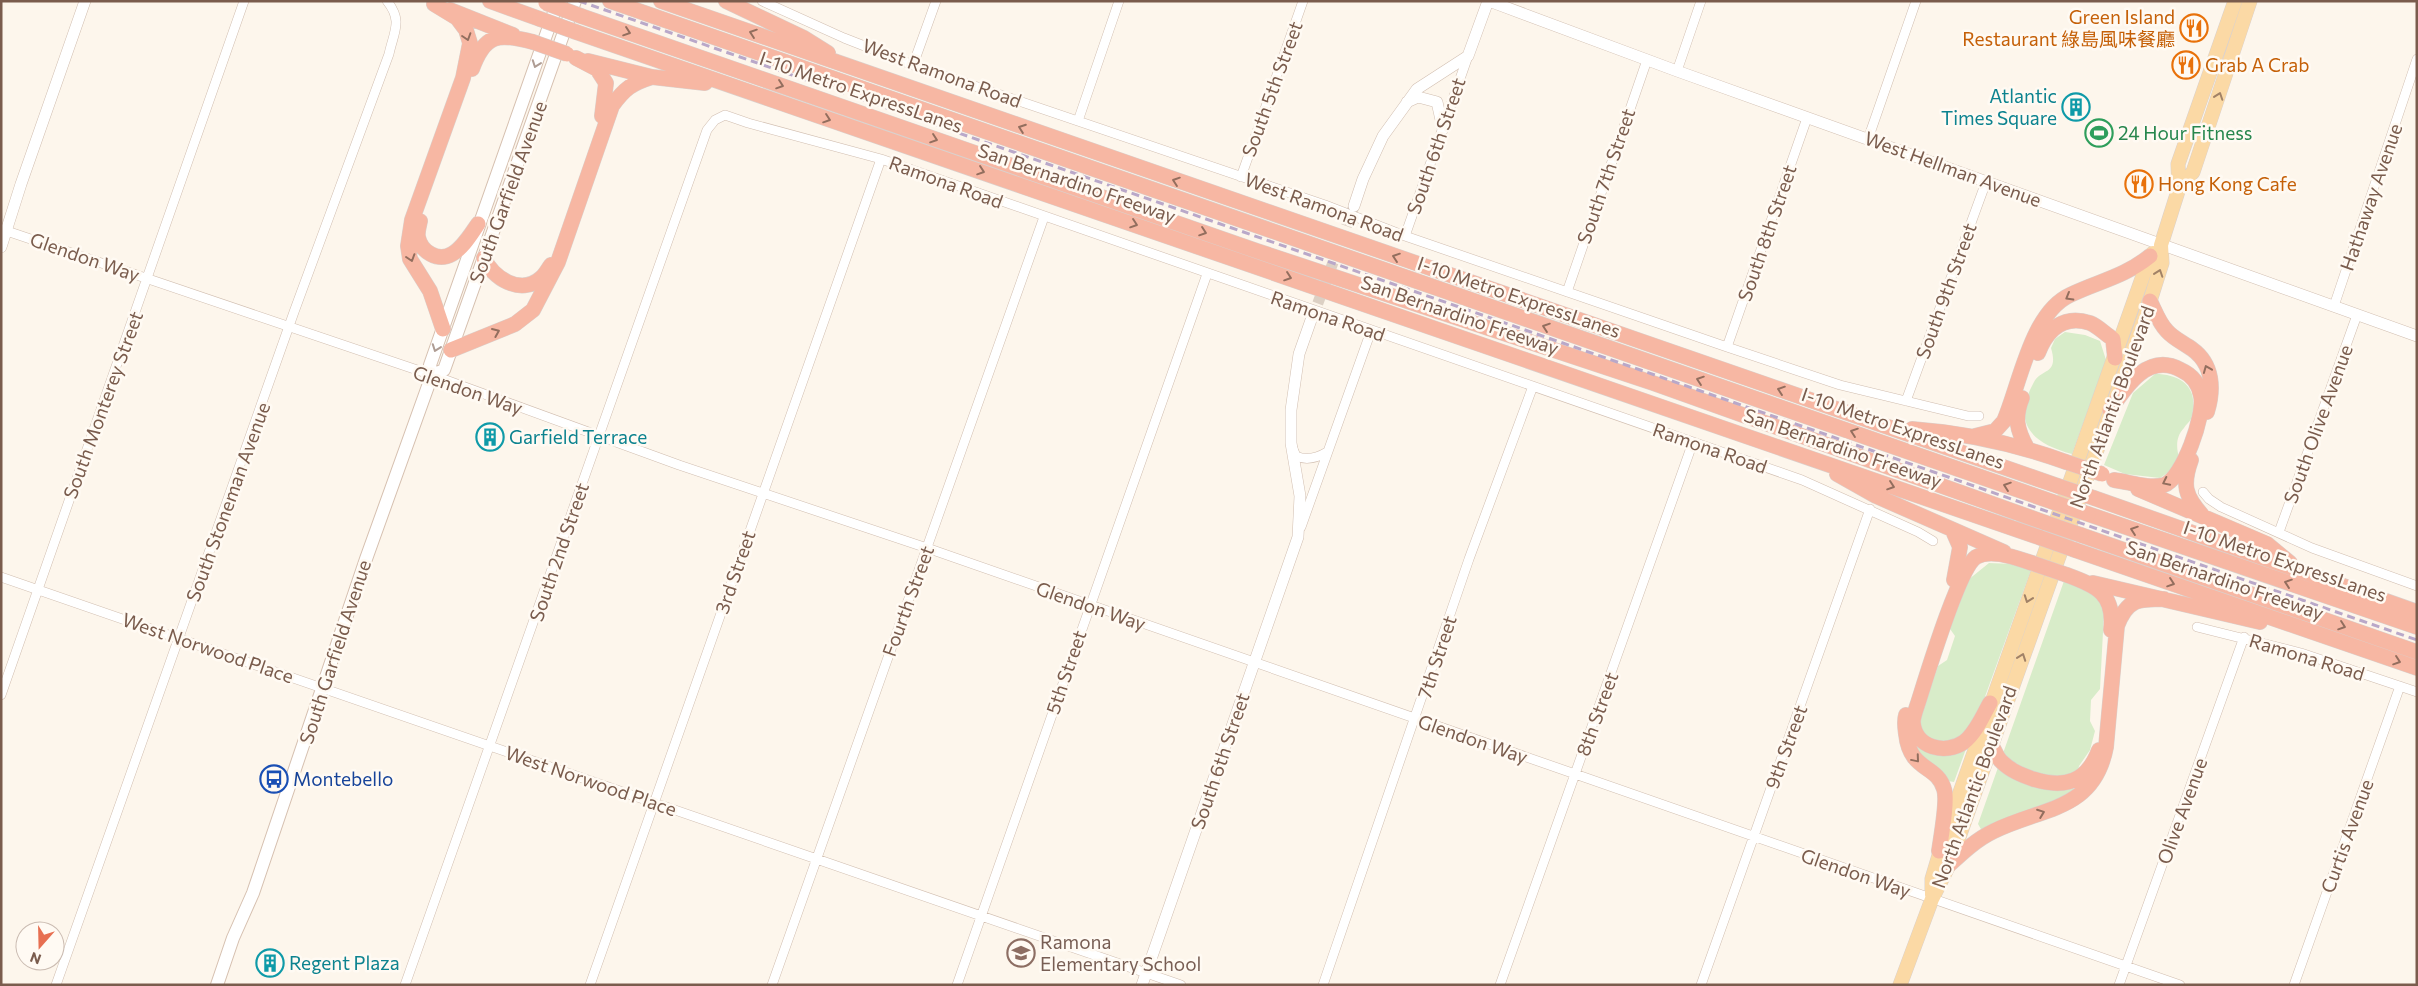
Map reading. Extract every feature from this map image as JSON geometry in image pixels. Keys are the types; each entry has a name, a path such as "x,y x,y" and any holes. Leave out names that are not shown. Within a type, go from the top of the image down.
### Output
{"highway":[{"name":"San Bernardino Freeway","path":"490,1 2417,668"},
{"name":"I-10 Metro ExpressLanes","path":"610,1 2417,627"},
{"name":"San Bernardino Freeway","path":"661,1 1074,146 1893,428 2417,612"},
{"path":"726,1 804,38 848,66"},
{"name":"I-10 Metro ExpressLanes","path":"548,2 581,16 1257,251 1653,383 2046,523 2417,652"},
{"path":"430,3 572,56 652,78 731,86"},
{"path":"430,3 457,18 466,30 470,43 463,78 412,220 408,246 410,259 430,291 443,329"},
{"path":"478,224 462,245 451,254 438,257 424,249 418,237 420,219 476,56 486,43 494,38 509,36 533,42"},
{"path":"484,258 492,272 514,284 528,285 541,279 551,265 602,116 606,95 606,83 597,69 572,56"},
{"path":"451,350 515,324 534,310 558,262 612,106 623,91 634,82 652,78"},
{"path":"1975,436 1995,431 2004,422 2034,338 2049,312 2069,295 2132,270 2150,256"},
{"path":"2150,301 2167,332 2194,350 2203,359 2210,371 2212,388 2208,410 2185,483 2187,496 2202,515"},
{"path":"2028,448 2019,434 2016,423 2018,408 2039,350 2049,332 2059,324 2077,321 2091,324 2112,339 2115,358"},
{"path":"2108,477 2151,486 2165,484 2175,477 2185,461 2199,417 2202,398 2197,384 2188,373 2174,366 2159,365 2141,372 2128,382 2110,410"},
{"path":"1893,428 1975,436 2028,448 2108,477 2267,544 2296,569"},
{"path":"1796,452 1876,496 1952,531 2073,577 2344,642"},
{"path":"1939,851 1945,789 1935,775 1914,759 1907,746 1904,721 1920,667 1956,574 1960,547 1952,531"},
{"path":"1990,703 1965,742 1951,749 1943,750 1925,744 1917,735 1913,722 1918,703 1969,563 1977,556 1993,553 2027,561"},
{"path":"1992,746 2000,761 2012,770 2045,783 2065,784 2081,777 2094,764 2100,745 2113,619 2110,604 2103,592 2073,577"},
{"path":"1948,865 1976,841 1995,830 2068,802 2085,791 2096,779 2103,766 2106,747 2117,626 2122,612 2132,602 2141,599 2164,599"}],"main road":[{"name":"South Garfield Avenue","path":"432,375 444,370 504,206 574,1"},
{"name":"North Atlantic Boulevard","path":"2180,188 2178,164 2235,1"},
{"name":"North Atlantic Boulevard","path":"1932,899 1948,865 1992,746 2150,301 2162,263 2161,245 2180,188 2193,172 2250,1"},
{"name":"South Garfield Avenue","path":"217,985 233,938 253,892 324,688 366,559 432,375 430,365 478,224 548,2"},
{"name":"North Atlantic Boulevard","path":"1932,899 1932,879 1939,851 1990,703 2150,256 2161,245"},
{"path":"1900,985 1932,899"}],"street":[{"path":"1,247 4,230 85,1"},
{"name":"South Monterey Street","path":"1,695 244,1"},
{"name":"South Stoneman Avenue","path":"56,985 389,54 398,19 395,10 387,1"},
{"name":"West Ramona Road","path":"762,1 844,38 913,66 1325,205 1405,236 1727,347 1840,385 1968,416 1979,416"},
{"path":"913,66 936,1"},
{"path":"1078,121 1119,1"},
{"name":"South 5th Street","path":"1241,177 1303,1"},
{"name":"South 6th Street","path":"1405,236 1488,1"},
{"name":"West Hellman Avenue","path":"1488,1 1807,118 2417,336"},
{"path":"1677,71 1701,1"},
{"path":"1868,139 1916,1"},
{"name":"South 6th Street","path":"1354,206 1372,158 1406,102 1417,89 1429,80 1468,56"},
{"name":"Hathaway Avenue","path":"2334,306 2417,59"},
{"name":"South 7th Street","path":"1567,292 1647,60"},
{"path":"1406,102 1418,97 1437,102 1442,129"},
{"name":"Ramona Road","path":"715,120 725,115 881,159 1802,480 1870,509 1933,541"},
{"name":"South 8th Street","path":"1727,347 1807,118"},
{"name":"South 2nd Street","path":"405,985 704,138 715,120"},
{"name":"3rd Street","path":"590,985 881,159"},
{"name":"South 9th Street","path":"1906,401 1986,182"},
{"name":"Fourth Street","path":"772,985 1044,217"},
{"name":"Glendon Way","path":"4,230 432,375 599,436 927,548 2180,985"},
{"name":"5th Street","path":"957,985 1207,274"},
{"name":"South Olive Avenue","path":"2279,532 2358,315"},
{"name":"South 6th Street","path":"1298,537 1300,496 1290,443 1294,374 1311,320"},
{"name":"South 6th Street","path":"1142,985 1327,452 1371,331"},
{"name":"7th Street","path":"1323,985 1416,719 1469,559 1532,386"},
{"name":"8th Street","path":"1500,985 1693,442"},
{"path":"1290,443 1296,456 1303,459 1320,456 1327,452"},
{"path":"2203,492 2220,507 2348,562 2417,586"},
{"name":"9th Street","path":"1701,985 1870,509"},
{"name":"West Norwood Place","path":"1,577 1181,985"},
{"name":"Ramona Road","path":"2196,627 2301,652 2417,692"},
{"name":"Olive Avenue","path":"2119,985 2244,637"},
{"name":"Curtis Avenue","path":"2294,985 2400,686"}],"green space":[{"path":"2065,332 2085,335 2100,341 2106,360 2072,454 2046,444 2036,437 2029,430 2025,420 2027,397 2037,378 2051,367 2053,357 2051,348 2055,339"},
{"path":"2155,374 2174,377 2187,385 2193,399 2191,419 2179,434 2177,449 2179,457 2170,471 2160,478 2125,474 2104,465 2133,393"},
{"path":"1989,563 2013,564 2031,570 1954,782 1948,781 1914,748 1910,734 1924,707 1938,666 1947,660 1955,636 1948,626 1968,580"},
{"path":"2064,581 2090,590 2099,600 2104,613 2100,689 2091,700 2090,721 2095,731 2090,750 2079,766 2072,795 1982,831 1978,824"}],"tunnel":[{"path":"1312,319 1354,206"}],"railway":[{"path":"579,1 2417,640"}],"place":[{"name":"Green Island Restaurant 綠島風味餐廳","path":"2194,28"},
{"name":"Grab A Crab","path":"2186,65"},
{"name":"Atlantic Times Square","path":"2076,107"},
{"name":"24 Hour Fitness","path":"2099,133"},
{"name":"Hong Kong Cafe","path":"2139,184"},
{"name":"Garfield Terrace","path":"490,437"},
{"name":"Montebello","path":"274,779"},
{"name":"Ramona Elementary School","path":"1021,953"},
{"name":"Regent Plaza","path":"270,963"}]}
